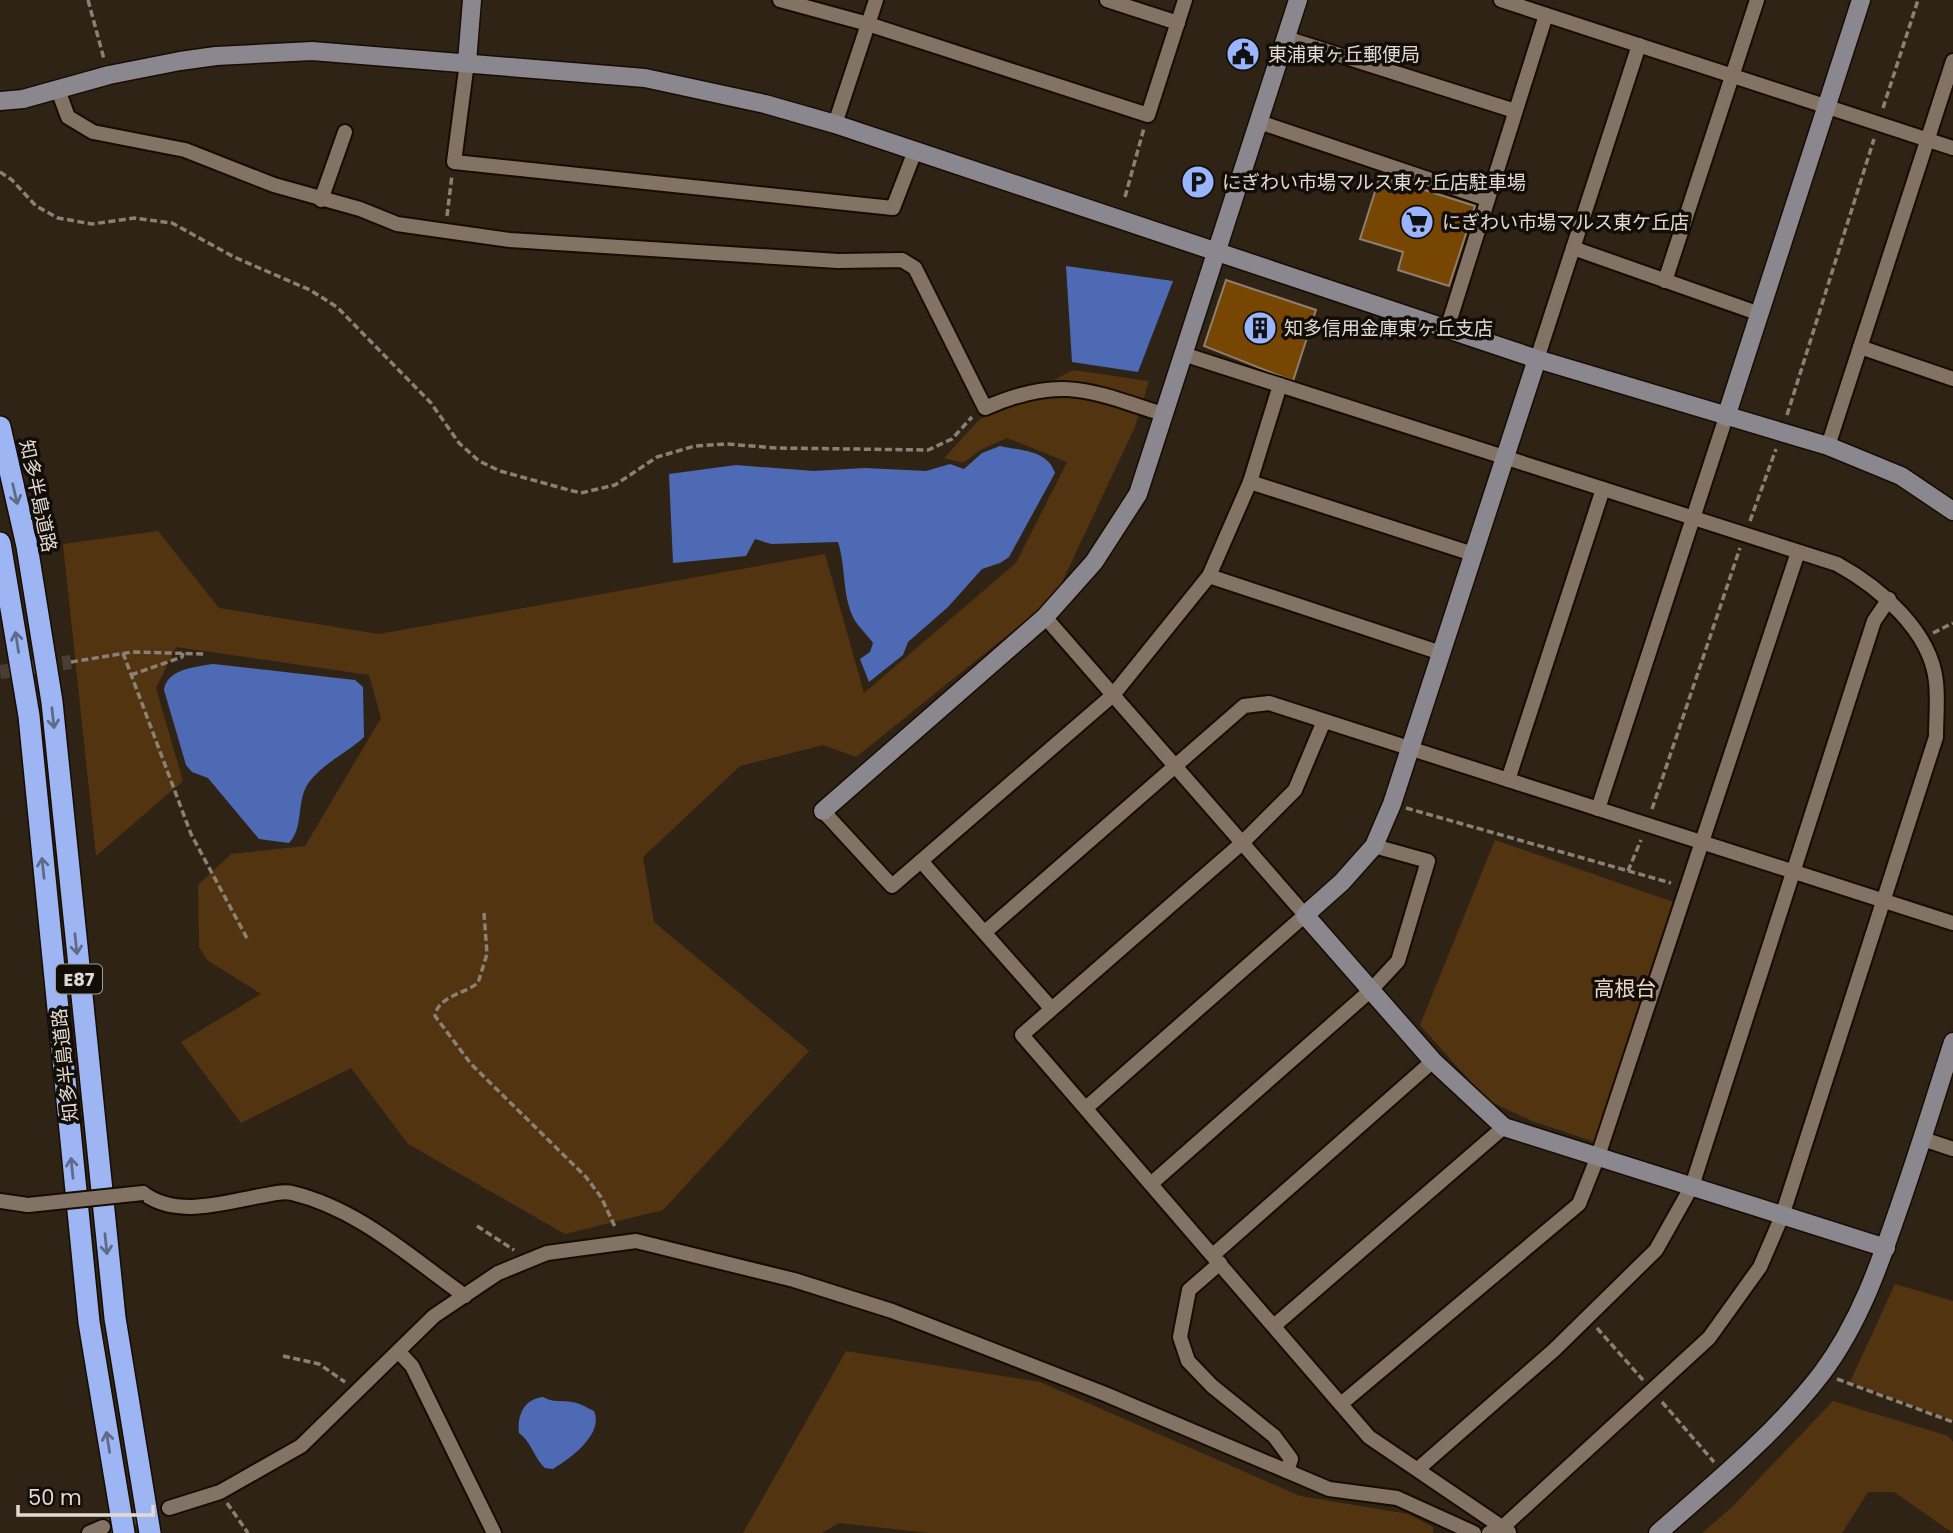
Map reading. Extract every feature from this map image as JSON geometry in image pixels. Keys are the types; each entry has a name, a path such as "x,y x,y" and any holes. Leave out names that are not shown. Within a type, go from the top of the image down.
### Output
{"highway":[{"name":"知多半島道路","path":"0,427 27,546 52,702 115,1318 150,1533"},
{"name":"知多半島道路","path":"0,543 29,716 89,1322 114,1530"}],"street":[{"path":"472,0 454,162 893,208 915,150"},
{"path":"780,0 868,24 1148,115 1185,0"},
{"path":"835,124 876,0"},
{"path":"1107,0 1178,23"},
{"path":"1280,385 1251,482 1209,576 1112,695 892,886 823,811 1045,617 1094,562 1138,494 1298,0"},
{"path":"1501,0 1953,148"},
{"path":"1665,281 1757,0"},
{"path":"1598,809 1861,0"},
{"path":"1447,330 1546,15"},
{"path":"1286,38 1515,111"},
{"path":"1086,1108 1342,882 1374,846 1392,804 1639,45"},
{"path":"0,101 58,90 109,75 216,56 312,51 645,78 765,104 835,124 1217,250 1447,330 1828,446 1901,476 1953,511"},
{"path":"1828,446 1953,61"},
{"path":"58,90 62,107 79,126 93,132 185,150 321,200 359,209 397,224 444,233 838,261 909,262 985,408 1035,390 1070,387 1162,414"},
{"path":"1259,122 1487,200"},
{"path":"321,200 345,132"},
{"path":"1573,248 1760,314"},
{"path":"1860,347 1953,379"},
{"path":"1183,354 1838,564 1867,580 1889,599 1923,646 1936,680 1936,737 1782,1216 1760,1267 1709,1338 1507,1530 1489,1533"},
{"path":"1251,482 1473,554"},
{"path":"1508,780 1603,489"},
{"path":"1341,1404 1579,1204 1598,1156 1798,552"},
{"path":"1209,576 1441,653"},
{"path":"1418,1469 1554,1350 1656,1250 1692,1186 1874,621 1889,599"},
{"path":"1045,617 1433,1062 1504,1127 1885,1248"},
{"path":"985,932 1177,768 1244,706 1269,704 1953,923"},
{"path":"1324,721 1294,790 1242,843 1050,1007 1021,1035 1275,1325 1369,1437 1507,1530"},
{"path":"1152,1183 1371,990 1398,961 1428,860 1374,846"},
{"path":"921,861 1050,1007"},
{"path":"1658,1533 1777,1423 1822,1374 1844,1340 1869,1293 1923,1139 1953,1042"},
{"path":"1287,1471 1291,1459 1287,1451 1253,1417 1212,1386 1188,1361 1180,1337 1189,1290 1217,1259 1433,1062"},
{"path":"1275,1325 1504,1127"},
{"path":"1923,1139 1953,1149"},
{"path":"0,1201 28,1205 142,1193 156,1203 191,1208 288,1192 324,1202 376,1229 465,1296"},
{"path":"169,1508 220,1492 301,1446 434,1316 498,1273 571,1248 636,1241 689,1251 892,1311 1329,1489 1397,1498 1474,1533"},
{"path":"399,1352 412,1366 494,1533"},
{"path":"89,1533 114,1530"}],"path":[{"path":"88,0 109,75"},
{"path":"1786,419 1918,0"},
{"path":"1125,197 1148,115"},
{"path":"444,233 454,162"},
{"path":"0,172 12,180 36,206 58,218 92,224 134,218 172,223 234,257 310,290 337,307 431,403 459,443 479,461 500,471 569,491 581,493 607,488 657,457 695,446 727,444 776,448 928,450 951,439 960,427 985,408"},
{"path":"1628,871 1647,825 1777,446"},
{"path":"123,653 191,834 248,940"},
{"path":"71,662 123,653 205,654"},
{"path":"131,675 182,657 183,653"},
{"path":"1392,804 1687,888"},
{"path":"484,913 487,954 478,982 443,1001 436,1008 435,1016 471,1064 586,1177 617,1230 618,1243"},
{"path":"477,1226 520,1254 524,1263"},
{"path":"284,1356 326,1368 357,1392"},
{"path":"1822,1374 1953,1422"},
{"path":"220,1492 248,1533"}],"shaded area":[{"path":"1073,370 1149,381 1135,427 1055,597 856,757 823,745 740,766 643,857 654,922 809,1051 663,1210 565,1234 408,1144 351,1068 241,1123 181,1042 261,994 207,960 199,947 198,885 231,854 305,846 381,718 369,675 176,647 156,688 183,781 96,856 63,544 158,531 219,608 379,634 825,554 864,693 1016,563 1067,462 1007,438 982,449 963,463 944,458 979,420"},
{"path":"1495,840 1685,906 1604,1145 1532,1121 1487,1100 1420,1025"},
{"path":"1895,1284 1953,1301 1953,1420 1850,1382"},
{"path":"846,1351 1040,1382 1300,1496 1408,1514 1433,1527 1433,1533 930,1533 839,1523 822,1533 743,1533"},
{"path":"1833,1401 1948,1436 1953,1442 1953,1533 1894,1492 1868,1492 1842,1533 1702,1533 1731,1508"}],"water":[{"path":"1066,266 1173,281 1138,372 1072,362"},
{"path":"1000,446 1039,455 1046,459 1055,473 1009,557 982,569 948,607 908,642 903,655 869,682 860,659 870,652 873,643 855,620 850,608 838,542 771,544 755,539 746,556 673,563 669,474 736,465 814,471 865,468 926,471 950,464 964,469 982,453"},
{"path":"213,664 355,680 363,687 364,737 311,779 303,794 296,831 289,843 259,839 208,778 192,772 186,765 164,690 166,683 176,673"},
{"path":"536,1398 581,1404 594,1411 596,1420 590,1437 584,1444 553,1469 545,1468 527,1440 519,1433 519,1420 523,1409"}],"building":[{"name":"にぎわい市場マルス東ケ丘店","path":"1380,176 1475,206 1449,286 1398,270 1403,252 1360,239"},
{"name":"知多信用金庫東ヶ丘支店","path":"1226,280 1316,310 1293,381 1204,346"}],"tunnel":[{"path":"0,672 71,662"},
{"path":"103,1527 169,1508"}],"place":[{"name":"東浦東ヶ丘郵便局","path":"1243,54"},
{"name":"にぎわい市場マルス東ヶ丘店駐車場","path":"1198,182"},
{"name":"にぎわい市場マルス東ケ丘店","path":"1417,222"},
{"name":"知多信用金庫東ヶ丘支店","path":"1260,328"}],"district":[{"name":"高根台","path":"1625,988"}]}
